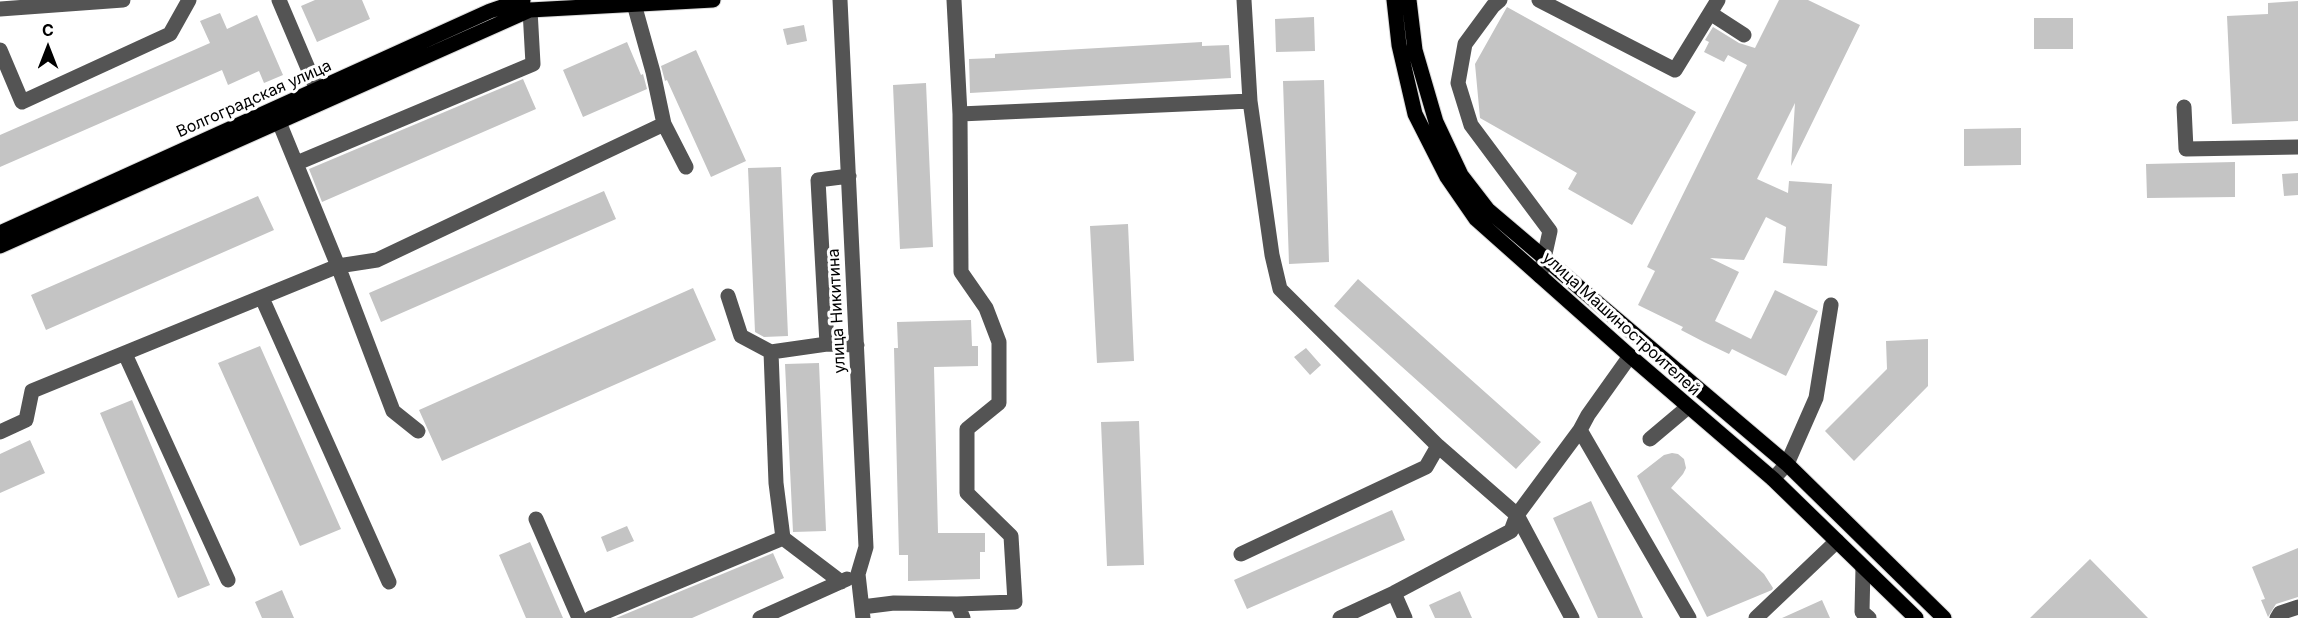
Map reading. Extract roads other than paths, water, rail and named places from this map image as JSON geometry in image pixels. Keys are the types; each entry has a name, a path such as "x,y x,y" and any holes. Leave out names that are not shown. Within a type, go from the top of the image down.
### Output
{"main road":[{"name":"Волгоградская улица","path":"0,233 320,96 490,11 527,5 634,4 713,0"},
{"name":"улица Машиностроителей","path":"1394,0 1399,45 1415,114 1447,177 1476,219 1688,407 1773,479 1916,618"},
{"path":"1409,0 1415,50 1436,122 1461,176 1488,210 1787,464 1944,618"},
{"path":"0,246 279,122 320,96"}],"street":[{"path":"0,9 123,0"},
{"path":"0,50 22,102 170,34 189,0"},
{"path":"279,0 320,96"},
{"name":"улица Никитина","path":"840,0 866,547 858,574 863,612"},
{"path":"863,612 894,603 960,611 1015,602 1011,536 967,493 967,429 999,403 999,342 986,308 961,273 960,114 954,0"},
{"path":"1244,0 1250,100 1272,255 1280,289 1438,446 1517,516 1572,618"},
{"path":"1500,0 1492,6 1465,44 1458,83 1471,125 1550,231 1540,276"},
{"path":"1539,0 1675,70 1714,7 1744,35"},
{"path":"634,4 650,60 664,124 686,167"},
{"path":"297,163 533,64 527,5"},
{"path":"960,114 1250,100"},
{"path":"2184,107 2186,149 2298,147"},
{"path":"279,122 338,266 393,411 418,431"},
{"path":"0,432 26,420 32,391 338,266 377,260 664,124"},
{"path":"826,344 818,180 849,176"},
{"path":"728,296 741,336 771,352 826,344 857,345"},
{"path":"262,298 389,582"},
{"path":"1773,479 1787,464 1816,398 1830,305"},
{"path":"771,352 776,483 783,538 841,582"},
{"path":"124,354 228,580"},
{"path":"1340,618 1394,593 1511,531 1517,516 1580,430 1630,356"},
{"path":"1650,439 1688,407"},
{"path":"1580,430 1689,618"},
{"path":"1241,554 1426,467 1438,446"},
{"path":"536,519 579,618"},
{"path":"591,618 783,538"},
{"path":"1756,618 1837,541"},
{"path":"1863,567 1866,615"},
{"path":"760,618 858,574"},
{"path":"1394,593 1405,618"},
{"path":"2277,618 2280,613 2298,607"}]}
